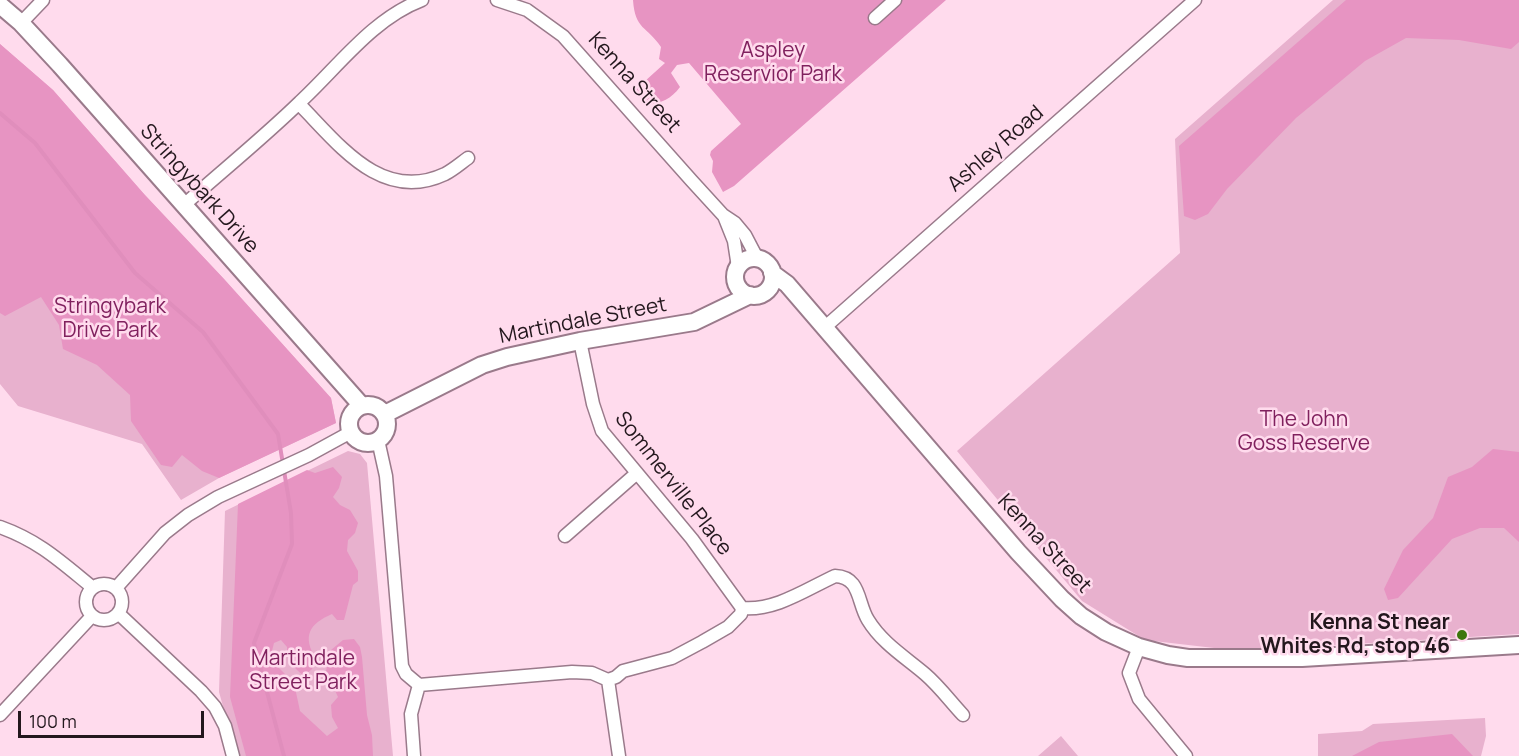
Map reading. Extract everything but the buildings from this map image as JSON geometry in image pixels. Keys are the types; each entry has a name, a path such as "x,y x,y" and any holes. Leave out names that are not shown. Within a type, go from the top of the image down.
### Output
{"street":[{"path":"21,23 43,0"},
{"path":"184,205 299,104 385,21 408,5 422,0"},
{"name":"Kenna Street","path":"497,0 527,10 562,36 723,215 735,223 745,235 757,258 766,263 772,273 787,284 962,488 1062,599 1081,616 1106,632 1138,647 1188,658 1302,658 1519,645"},
{"path":"875,18 895,0"},
{"name":"Ashley Road","path":"824,328 1195,0"},
{"name":"Stringybark Drive","path":"0,5 21,23 362,406 378,407 385,414"},
{"path":"299,104 355,161 381,177 397,180 429,179 446,174 468,158"},
{"name":"Kenna Street","path":"723,215 734,241 737,275"},
{"path":"757,258 746,260 737,275 741,291 782,293 799,300"},
{"path":"758,293 771,282 772,273"},
{"name":"Martindale Street","path":"694,322 737,275"},
{"name":"Martindale Street","path":"385,414 482,365 507,357 580,341 694,322 758,293"},
{"name":"Sommerville Place","path":"580,341 593,405 602,431 692,539 742,608"},
{"path":"362,406 352,414 349,426 351,432 360,441 372,443 386,432 385,414"},
{"path":"116,588 165,533 188,515 218,497 309,455 351,432"},
{"path":"378,440 386,476 402,666 406,674 419,686 572,672 592,673 608,680 616,677 623,670 672,658 702,642 728,627 741,614 742,608 758,610 770,606 835,576 851,581 867,620 878,634 895,651 926,675 963,715"},
{"path":"566,536 637,473"},
{"path":"0,527 45,548 92,587"},
{"path":"107,583 116,588 122,597 118,613 105,620 92,616 87,611 86,598 92,587 107,583"},
{"path":"118,613 215,707 225,726 233,756"},
{"path":"0,716 92,616"},
{"path":"1138,647 1129,673 1139,699 1186,756"},
{"path":"608,680 619,756"},
{"path":"414,756 411,714 419,686"}],"green space":[{"name":"Aspley Reservior Park","path":"633,0 946,0 734,186 723,192 712,172 711,151 741,124 689,63 677,65 671,73 680,87 666,100 647,105 634,91 665,63 659,59 661,47 639,23"},
{"name":"The John Goss Reserve","path":"1333,0 1519,0 1519,634 1240,651 1145,640 1082,601 957,451 1180,253 1175,139"},
{"path":"1346,0 1519,0 1519,42 1511,49 1459,40 1406,38 1365,61 1296,118 1227,189 1208,214 1195,220 1184,216 1179,146"},
{"name":"Stringybark Drive Park","path":"0,44 53,90 144,194 331,398 336,423 219,478 181,500 142,444 18,406 0,384"},
{"name":"Stringybark Drive Park","path":"0,44 53,90 144,194 331,398 336,423 219,478 202,471 182,455 172,467 161,465 131,421 130,395 97,365 63,349 59,325 41,297 5,316 0,313"},
{"path":"1493,449 1519,452 1519,542 1504,528 1480,528 1452,539 1398,598 1388,600 1384,589 1403,550 1433,518 1448,477 1472,467"},
{"name":"Martindale Street Park","path":"348,451 360,454 367,463 393,756 237,756 219,692 225,511"},
{"name":"Martindale Street Park","path":"333,467 342,477 333,497 340,505 350,510 358,523 355,533 348,540 347,551 358,571 358,581 353,585 344,620 337,620 332,614 318,622 310,632 309,644 316,659 312,669 304,676 292,664 287,647 281,640 274,643 272,651 275,664 294,683 300,711 327,736 338,728 332,717 331,705 338,697 326,671 331,650 343,640 354,639 360,647 362,657 373,756 246,756 230,697 238,504 307,470 315,473"},
{"path":"1485,718 1486,736 1481,756 1318,756 1318,734 1362,731 1373,724"},
{"path":"1452,734 1473,756 1352,756 1379,742"},
{"path":"1061,736 1078,756 1038,756"}],"waterway":[{"path":"0,113 35,143 135,273 203,332 278,434 291,513 292,544 254,643 284,756"}],"place":[{"name":"Kenna St near Whites Rd, stop 46","path":"1462,635"}]}
